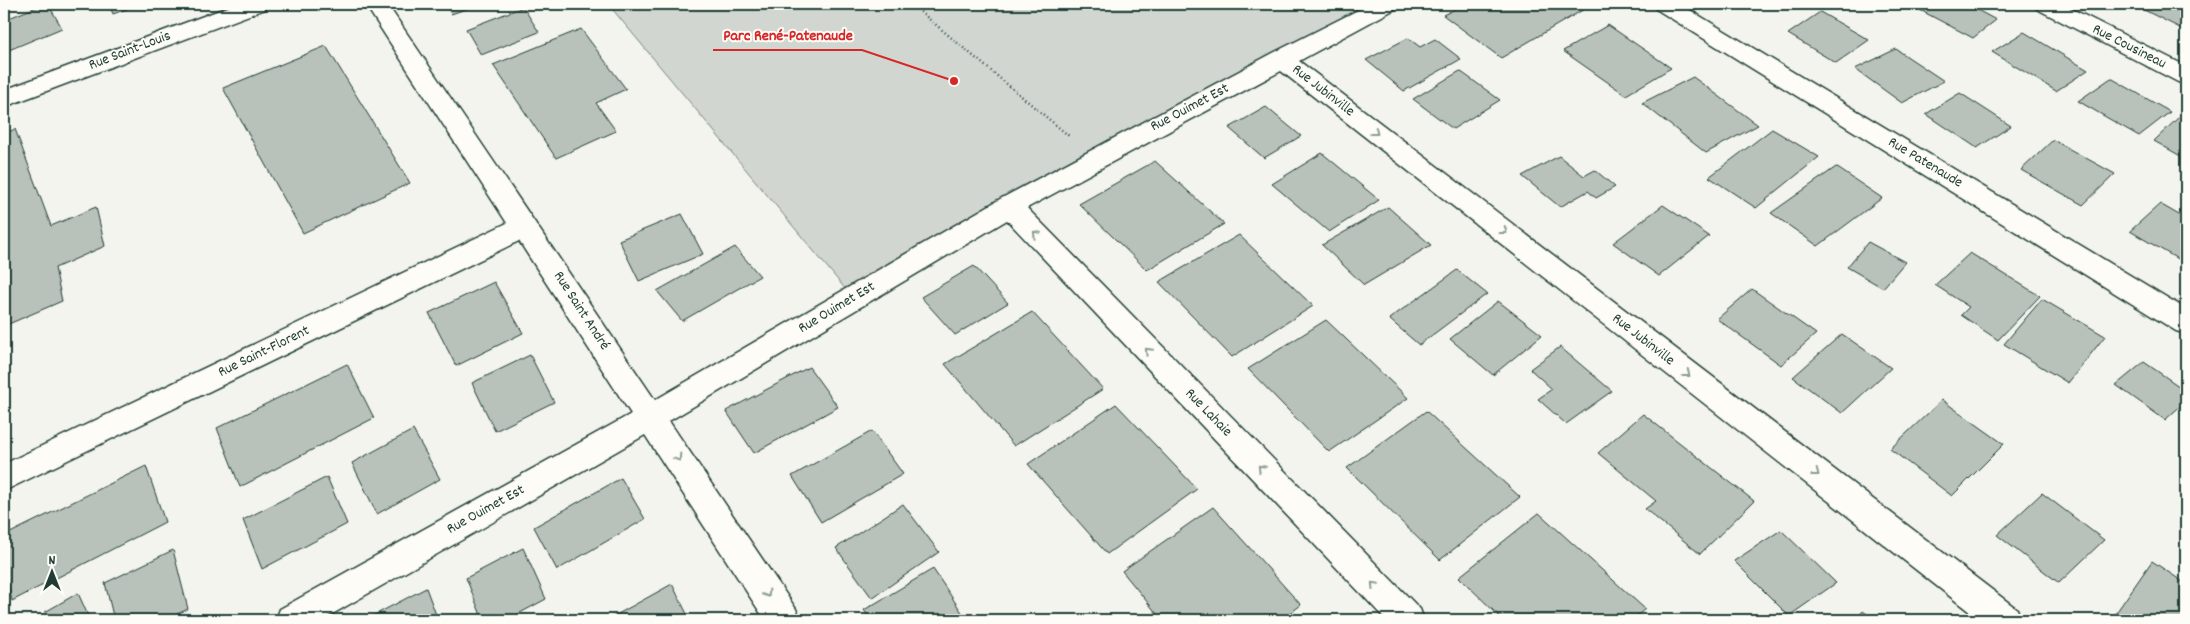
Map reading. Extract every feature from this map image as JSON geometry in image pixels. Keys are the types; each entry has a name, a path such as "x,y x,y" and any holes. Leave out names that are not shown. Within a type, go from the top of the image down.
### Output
{"street":[{"name":"Rue Saint-Louis","path":"4,99 257,4"},
{"name":"Rue Saint André","path":"376,4 525,226 784,620"},
{"name":"Rue Ouimet Est","path":"292,620 651,418 1009,206 1388,4"},
{"name":"Rue Patenaude","path":"1664,4 2186,323"},
{"name":"Rue Cousineau","path":"2045,4 2186,76"},
{"name":"Rue Jubinville","path":"1282,59 2005,620"},
{"name":"Rue Lahaie","path":"1009,206 1408,620"},
{"name":"Rue Saint-Florent","path":"4,478 525,226"}],"path":[{"path":"912,4 957,39 1004,82 1097,158"}],"shaded area":[{"path":"608,4 1375,4 852,297"}],"building":[{"path":"48,4 62,28 4,52 4,20"},
{"path":"109,4 140,4 113,14"},
{"path":"446,4 481,4 451,14"},
{"path":"1465,4 1581,4 1586,8 1501,58 1443,15"},
{"path":"1924,4 1966,4 1996,20 1973,38 1918,9"},
{"path":"2132,4 2186,4 2186,31"},
{"path":"523,7 539,32 481,55 466,29"},
{"path":"1820,12 1869,40 1836,63 1788,34"},
{"path":"1608,25 1671,68 1626,95 1563,51"},
{"path":"581,29 626,89 596,103 616,131 556,158 493,65"},
{"path":"2024,32 2088,70 2056,91 1992,52"},
{"path":"1408,38 1420,47 1435,39 1461,59 1404,91 1366,60"},
{"path":"326,46 410,183 303,233 223,88"},
{"path":"1896,49 1944,81 1902,103 1855,69"},
{"path":"1460,71 1500,100 1453,129 1413,99"},
{"path":"1693,77 1758,125 1706,153 1642,103"},
{"path":"2111,78 2170,112 2139,136 2078,101"},
{"path":"1960,93 2011,126 1977,148 1926,114"},
{"path":"1266,107 1301,136 1264,158 1229,128"},
{"path":"2180,116 2186,120 2186,159 2154,141"},
{"path":"15,129 51,226 96,207 105,246 55,268 62,301 4,326 4,134"},
{"path":"1772,129 1819,157 1756,208 1709,177"},
{"path":"2053,140 2115,174 2083,205 2021,170"},
{"path":"1322,153 1379,200 1329,232 1272,184"},
{"path":"1559,156 1584,176 1595,170 1615,187 1596,198 1588,191 1560,207 1522,176"},
{"path":"1155,161 1224,224 1147,270 1079,204"},
{"path":"1836,167 1882,198 1818,246 1771,213"},
{"path":"2160,204 2186,219 2186,264 2130,231"},
{"path":"1663,205 1709,236 1659,276 1613,243"},
{"path":"1388,207 1431,245 1364,285 1322,245"},
{"path":"682,214 703,254 639,281 619,240"},
{"path":"1239,235 1313,306 1232,357 1159,282"},
{"path":"1868,242 1905,262 1883,288 1847,267"},
{"path":"735,247 760,276 682,321 657,291"},
{"path":"1970,253 2040,296 1998,340 1961,315 1969,307 1935,285"},
{"path":"974,266 1008,303 955,335 921,297"},
{"path":"1457,270 1487,294 1419,345 1389,319"},
{"path":"494,282 523,333 456,366 429,313"},
{"path":"1752,289 1816,334 1781,365 1717,319"},
{"path":"2042,299 2105,336 2068,383 2004,344"},
{"path":"1498,301 1542,335 1493,375 1450,339"},
{"path":"1032,312 1103,389 1014,446 945,364"},
{"path":"1326,320 1408,398 1329,452 1248,369"},
{"path":"1842,334 1891,368 1842,413 1793,377"},
{"path":"1560,347 1612,391 1566,424 1538,399 1552,389 1530,369"},
{"path":"530,355 554,402 495,431 472,383"},
{"path":"2144,362 2186,391 2186,401 2165,420 2116,385"},
{"path":"347,364 374,418 240,487 217,428"},
{"path":"809,367 838,407 754,453 726,411"},
{"path":"1942,400 2004,444 1952,496 1890,449"},
{"path":"1116,404 1197,489 1107,554 1028,464"},
{"path":"1426,411 1520,497 1440,560 1347,468"},
{"path":"1643,414 1754,501 1700,554 1645,509 1656,501 1598,453"},
{"path":"413,430 440,479 377,514 352,463"},
{"path":"872,431 903,474 821,522 792,476"},
{"path":"146,466 165,522 12,601 4,567 4,536"},
{"path":"327,477 347,524 262,569 243,520"},
{"path":"621,478 645,519 557,570 534,527"},
{"path":"2042,493 2104,540 2059,583 1997,535"},
{"path":"903,504 939,552 872,598 836,548"},
{"path":"1213,507 1301,605 1281,620 1162,620 1122,571"},
{"path":"1539,513 1645,609 1632,620 1503,620 1459,577"},
{"path":"1781,530 1836,583 1789,616 1734,561"},
{"path":"523,548 546,599 507,620 483,620 466,578"},
{"path":"173,550 188,609 164,620 114,620 105,583"},
{"path":"2152,561 2186,584 2186,620 2111,620"},
{"path":"933,569 963,614 953,620 871,620 864,610"},
{"path":"672,584 690,620 607,620"},
{"path":"426,588 438,620 365,620"},
{"path":"78,593 90,620 48,620 45,612"},
{"path":"1863,611 1875,620 1855,620"}],"place":[{"name":"Parc René-Patenaude","path":"954,81"}]}
